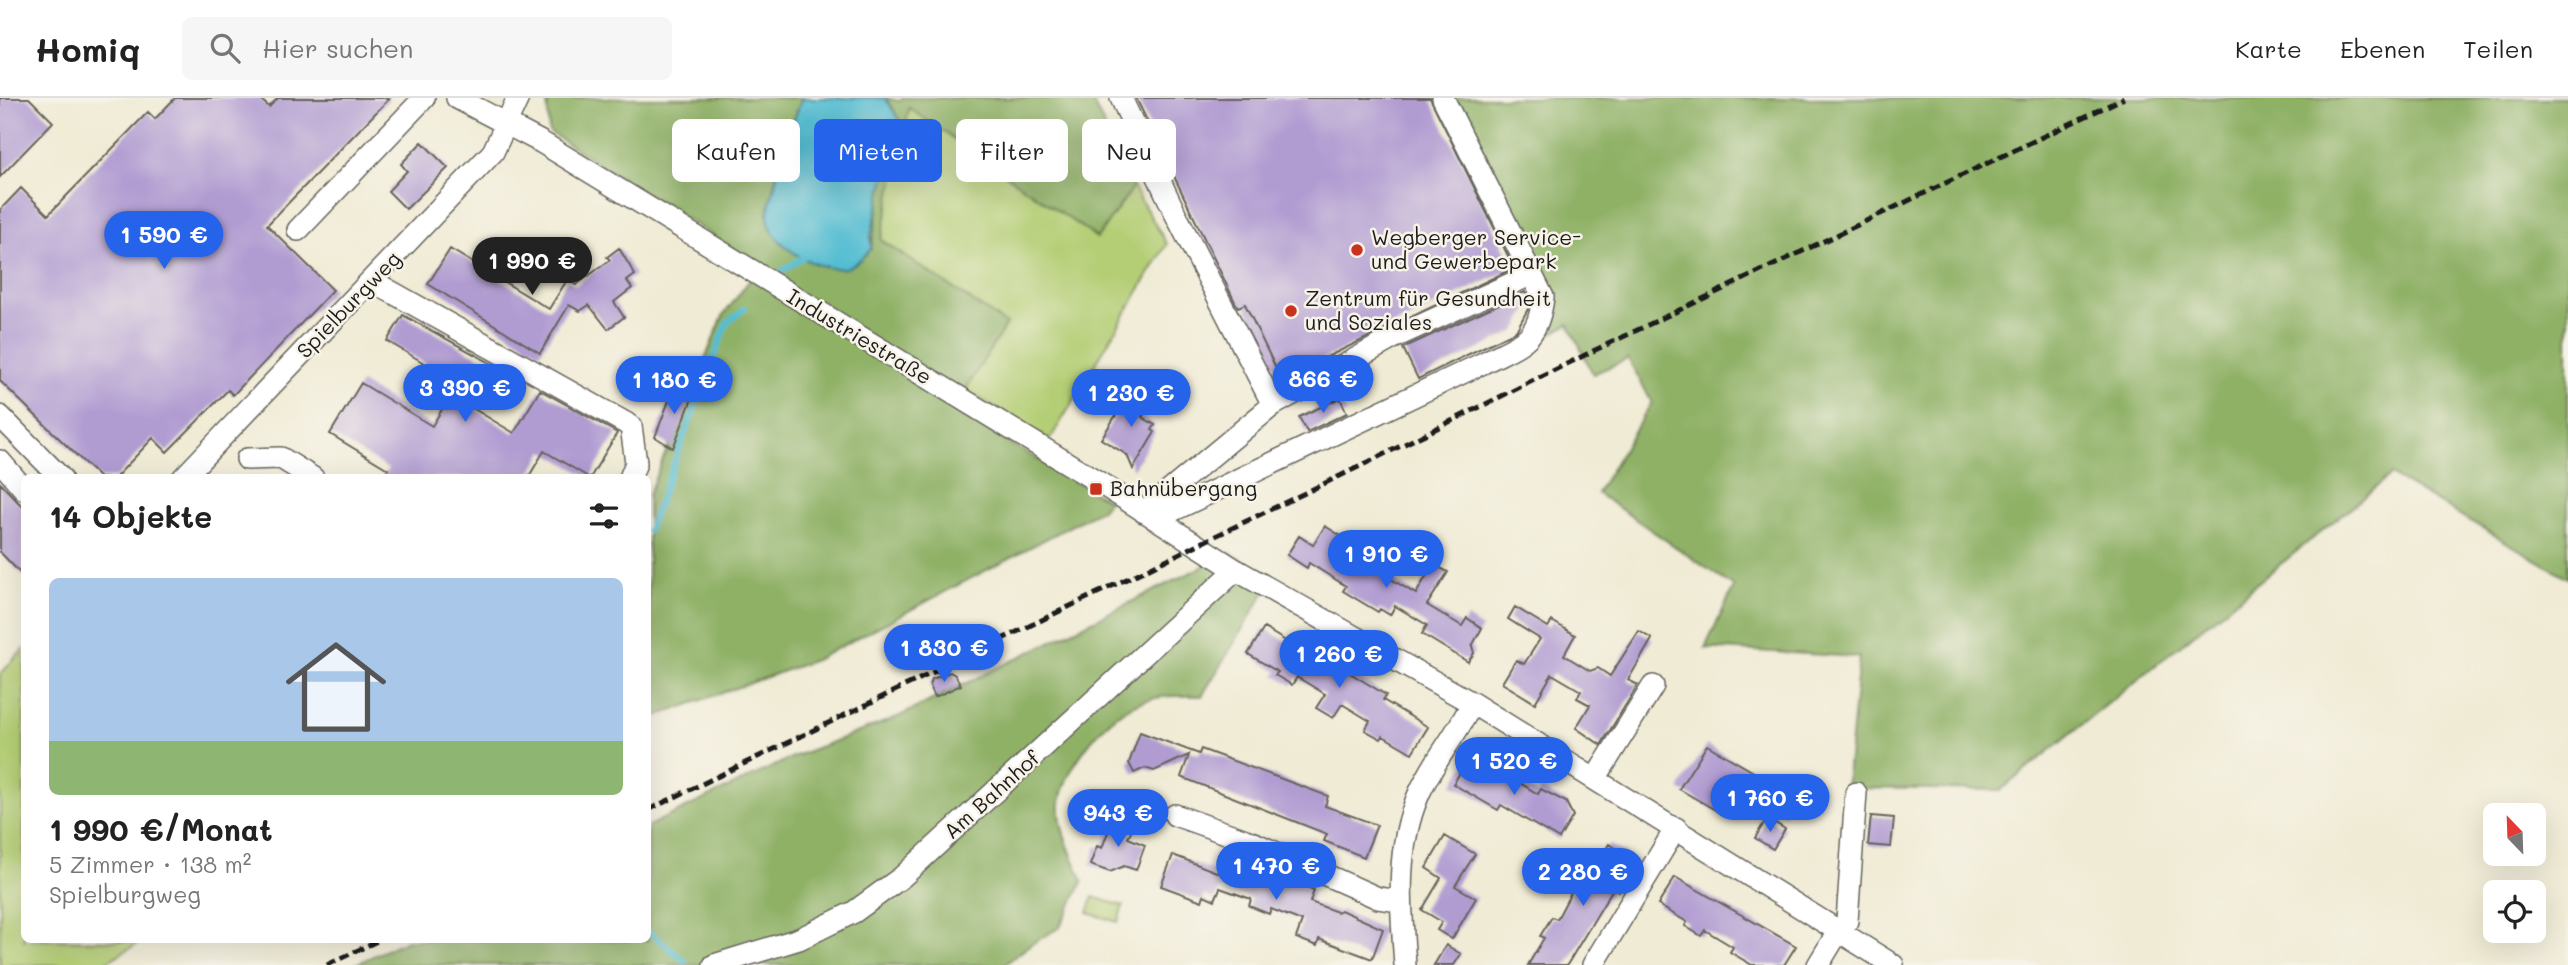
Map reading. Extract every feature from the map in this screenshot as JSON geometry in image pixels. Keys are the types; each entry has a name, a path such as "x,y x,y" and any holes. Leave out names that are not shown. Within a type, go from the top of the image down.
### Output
{"street":[{"path":"298,230 424,98"},
{"name":"Industriestraße","path":"457,98 541,142 1236,570 1472,703 1843,926 1893,965"},
{"path":"505,125 518,98"},
{"path":"1121,98 1176,215 1273,405"},
{"path":"1150,516 1480,364 1531,337 1541,320 1544,297 1443,98"},
{"name":"Spielburgweg","path":"187,474 494,152 505,125"},
{"path":"1150,516 1273,405 1394,338 1532,274"},
{"path":"372,281 631,426 636,463 632,474"},
{"path":"0,416 57,474"},
{"path":"221,439 243,465 281,458 307,474"},
{"path":"0,461 21,486"},
{"name":"Am Bahnhof","path":"714,965 799,939 854,912 902,877 1236,570"},
{"path":"1595,779 1653,687"},
{"path":"1405,965 1400,901 1403,838 1419,794 1472,703"},
{"path":"1818,965 1843,926 1856,793"},
{"path":"1175,815 1254,844 1378,898 1400,901"},
{"path":"1593,965 1676,828"}],"green space":[{"path":"547,98 802,98 794,119 672,119 672,182 775,182 770,202 871,249 883,182 893,182 881,240 1006,324 953,410 1109,501 1099,511 815,660 651,718 651,488 723,316 760,266 549,132"},
{"path":"885,98 900,101 903,98 1091,98 1101,119 1082,119 1082,182 1131,182 1133,187 1097,238 1016,182 1068,182 1068,119 956,119 956,140 942,131 942,119 925,119 909,108 907,119 894,119 895,111"},
{"path":"1451,98 2568,98 2568,578 2391,475 2001,790 1846,788 1859,657 1705,648 1734,587 1597,493 1652,402 1628,359 1593,374 1569,324 1541,339 1549,293"},
{"path":"909,107 926,119 906,119"},
{"path":"942,130 956,139 956,182 1035,182 1108,222 1133,187 1167,244 1050,440 965,390 1006,324 881,240 893,182 942,182"},
{"path":"1230,553 1274,577 1202,696 1164,697 1136,704 1117,715 1085,749 1068,776 1060,803 1061,823 1083,881 1060,927 1004,965 354,965 401,943 651,943 651,825 793,757 898,717"},
{"path":"21,652 21,943 139,943 101,965 0,965 0,674"},
{"path":"1093,897 1123,906 1118,922 1088,913"}],"water":[{"path":"802,98 885,98 899,119 814,119 814,182 884,182 871,235 871,249 846,268 826,267 800,257 779,240 770,225 769,207 775,182 800,182 800,119 795,119"}],"building":[{"path":"0,98 29,98 53,122 0,177"},
{"path":"175,98 259,98 269,107 278,98 390,98 267,225 333,290 233,395 228,390 167,452 153,438 119,474 96,474 0,381 0,210 21,188 48,215 148,112 155,119"},
{"name":"Wegberger Service- und Gewerbepark","path":"1136,98 1430,98 1514,268 1295,372 1297,376 1283,383 1245,304 1238,307 1235,302 1176,180 1176,119 1146,119"},
{"path":"422,142 448,168 406,209 388,191 407,171 401,164"},
{"path":"619,248 635,275 627,281 632,288 614,302 624,317 608,329 589,305 580,311 569,305 540,353 428,284 450,249 549,309 567,280 576,285 610,260 607,257"},
{"path":"1525,292 1529,300 1528,309 1516,331 1418,379 1403,348"},
{"path":"403,315 494,365 469,406 514,433 540,390 617,433 592,474 583,474 544,451 530,474 385,474 388,469 330,434 361,383 432,426 458,383 387,341"},
{"path":"675,385 693,396 673,448 655,437"},
{"path":"1130,393 1150,405 1142,417 1155,425 1152,430 1155,432 1133,469 1127,455 1101,439"},
{"path":"1340,398 1347,413 1307,432 1299,417"},
{"path":"0,483 21,505 21,574 0,552"},
{"path":"1325,526 1354,544 1348,553 1416,594 1433,564 1448,572 1427,605 1462,626 1467,618 1482,628 1472,646 1474,653 1468,662 1422,634 1427,625 1395,606 1390,615 1380,609 1378,612 1343,591 1346,586 1309,563 1307,568 1287,555 1299,536 1313,545"},
{"path":"1515,607 1548,627 1552,621 1575,635 1564,655 1590,671 1598,668 1610,676 1639,631 1652,639 1628,680 1638,685 1601,745 1576,728 1590,705 1577,698 1581,691 1552,674 1535,703 1502,683 1516,660 1524,664 1540,639 1508,619"},
{"path":"1264,628 1309,655 1312,650 1327,659 1386,695 1383,700 1428,727 1412,753 1383,736 1381,739 1365,730 1370,721 1342,704 1333,718 1316,708 1325,694 1297,677 1292,685 1275,675 1278,672 1248,654"},
{"path":"950,672 961,685 935,697 930,686 932,679"},
{"path":"1140,732 1199,754 1201,749 1328,796 1325,806 1377,825 1364,857 1324,841 1327,834 1181,777 1189,755 1154,771 1145,768 1134,773 1129,763"},
{"path":"1707,745 1776,785 1780,778 1800,790 1785,814 1741,789 1724,815 1679,789"},
{"path":"1472,754 1538,794 1541,789 1566,802 1573,816 1559,839 1501,805 1498,810 1453,784"},
{"path":"1871,816 1894,818 1891,847 1868,845"},
{"path":"1767,818 1785,829 1773,849 1755,838"},
{"path":"1113,819 1133,827 1128,838 1145,845 1136,870 1124,866 1110,872 1090,865 1097,846 1102,848"},
{"path":"1445,836 1475,854 1455,886 1476,898 1452,939 1437,930 1442,922 1422,910 1441,878 1426,868"},
{"path":"1609,844 1637,861 1619,891 1614,887 1567,965 1528,965 1544,938 1540,936 1552,917 1557,919 1584,868 1592,873"},
{"path":"1173,855 1224,875 1231,857 1314,890 1310,902 1337,912 1341,910 1383,929 1372,959 1319,939 1317,946 1296,938 1302,921 1271,909 1269,914 1249,906 1251,899 1220,888 1215,900 1204,895 1202,901 1161,886"},
{"path":"1675,877 1796,946 1784,965 1752,965 1730,952 1733,947 1705,930 1701,936 1685,926 1687,922 1658,905"},
{"path":"1446,945 1461,954 1454,965 1434,965"}],"waterway":[{"path":"782,271 809,253"},
{"path":"651,523 727,323 745,308"},
{"path":"651,933 685,961"}],"railway":[{"path":"651,809 1587,354 2124,98"},
{"path":"327,965 373,943"}],"place":[{"name":"Wegberger Service- und Gewerbepark","path":"1357,250"},
{"name":"Zentrum für Gesundheit und Soziales","path":"1291,311"},
{"name":"Bahnübergang","path":"1096,489"}]}
